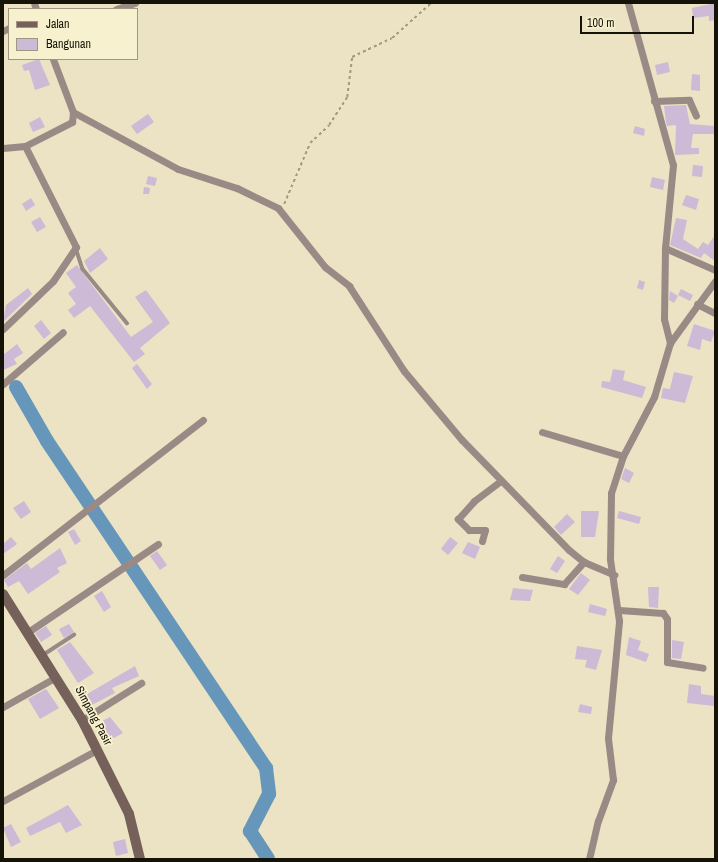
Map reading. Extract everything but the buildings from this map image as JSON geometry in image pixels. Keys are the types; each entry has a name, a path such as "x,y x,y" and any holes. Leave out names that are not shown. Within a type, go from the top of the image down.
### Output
{"street":[{"path":"119,8 135,3"},
{"path":"628,3 673,165 665,248 664,319 670,343"},
{"path":"3,148 25,146 69,124 72,112 53,60"},
{"path":"654,101 689,100 696,116"},
{"path":"72,112 178,169 237,188 281,211 321,263 349,286 412,381 501,481 584,562 614,575"},
{"path":"3,329 53,281 76,247 25,146"},
{"path":"665,248 715,270"},
{"path":"589,859 598,821 613,780 608,738 619,610 614,575 610,560 610,505 622,456 654,397 670,343 715,281"},
{"path":"698,304 715,313"},
{"path":"3,384 63,332"},
{"path":"3,575 88,512 203,420"},
{"path":"542,432 622,456"},
{"path":"482,541 485,530 469,530 458,519 474,501 501,481"},
{"path":"28,632 158,544"},
{"path":"522,577 564,584 584,562"},
{"name":"Simpang Pasir","path":"3,594 82,720 129,814 140,859"},
{"path":"619,610 663,613 667,619 667,662 703,668"},
{"path":"3,707 56,677"},
{"path":"82,720 140,683"},
{"path":"3,801 97,750"}],"lane":[{"path":"76,247 83,269 127,323"},
{"path":"42,655 74,635"}],"path":[{"path":"281,211 310,143 330,125 347,97 352,57 392,38 431,3"}],"waterway":[{"path":"16,387 47,441 266,768 269,794 250,831 268,859"}]}
